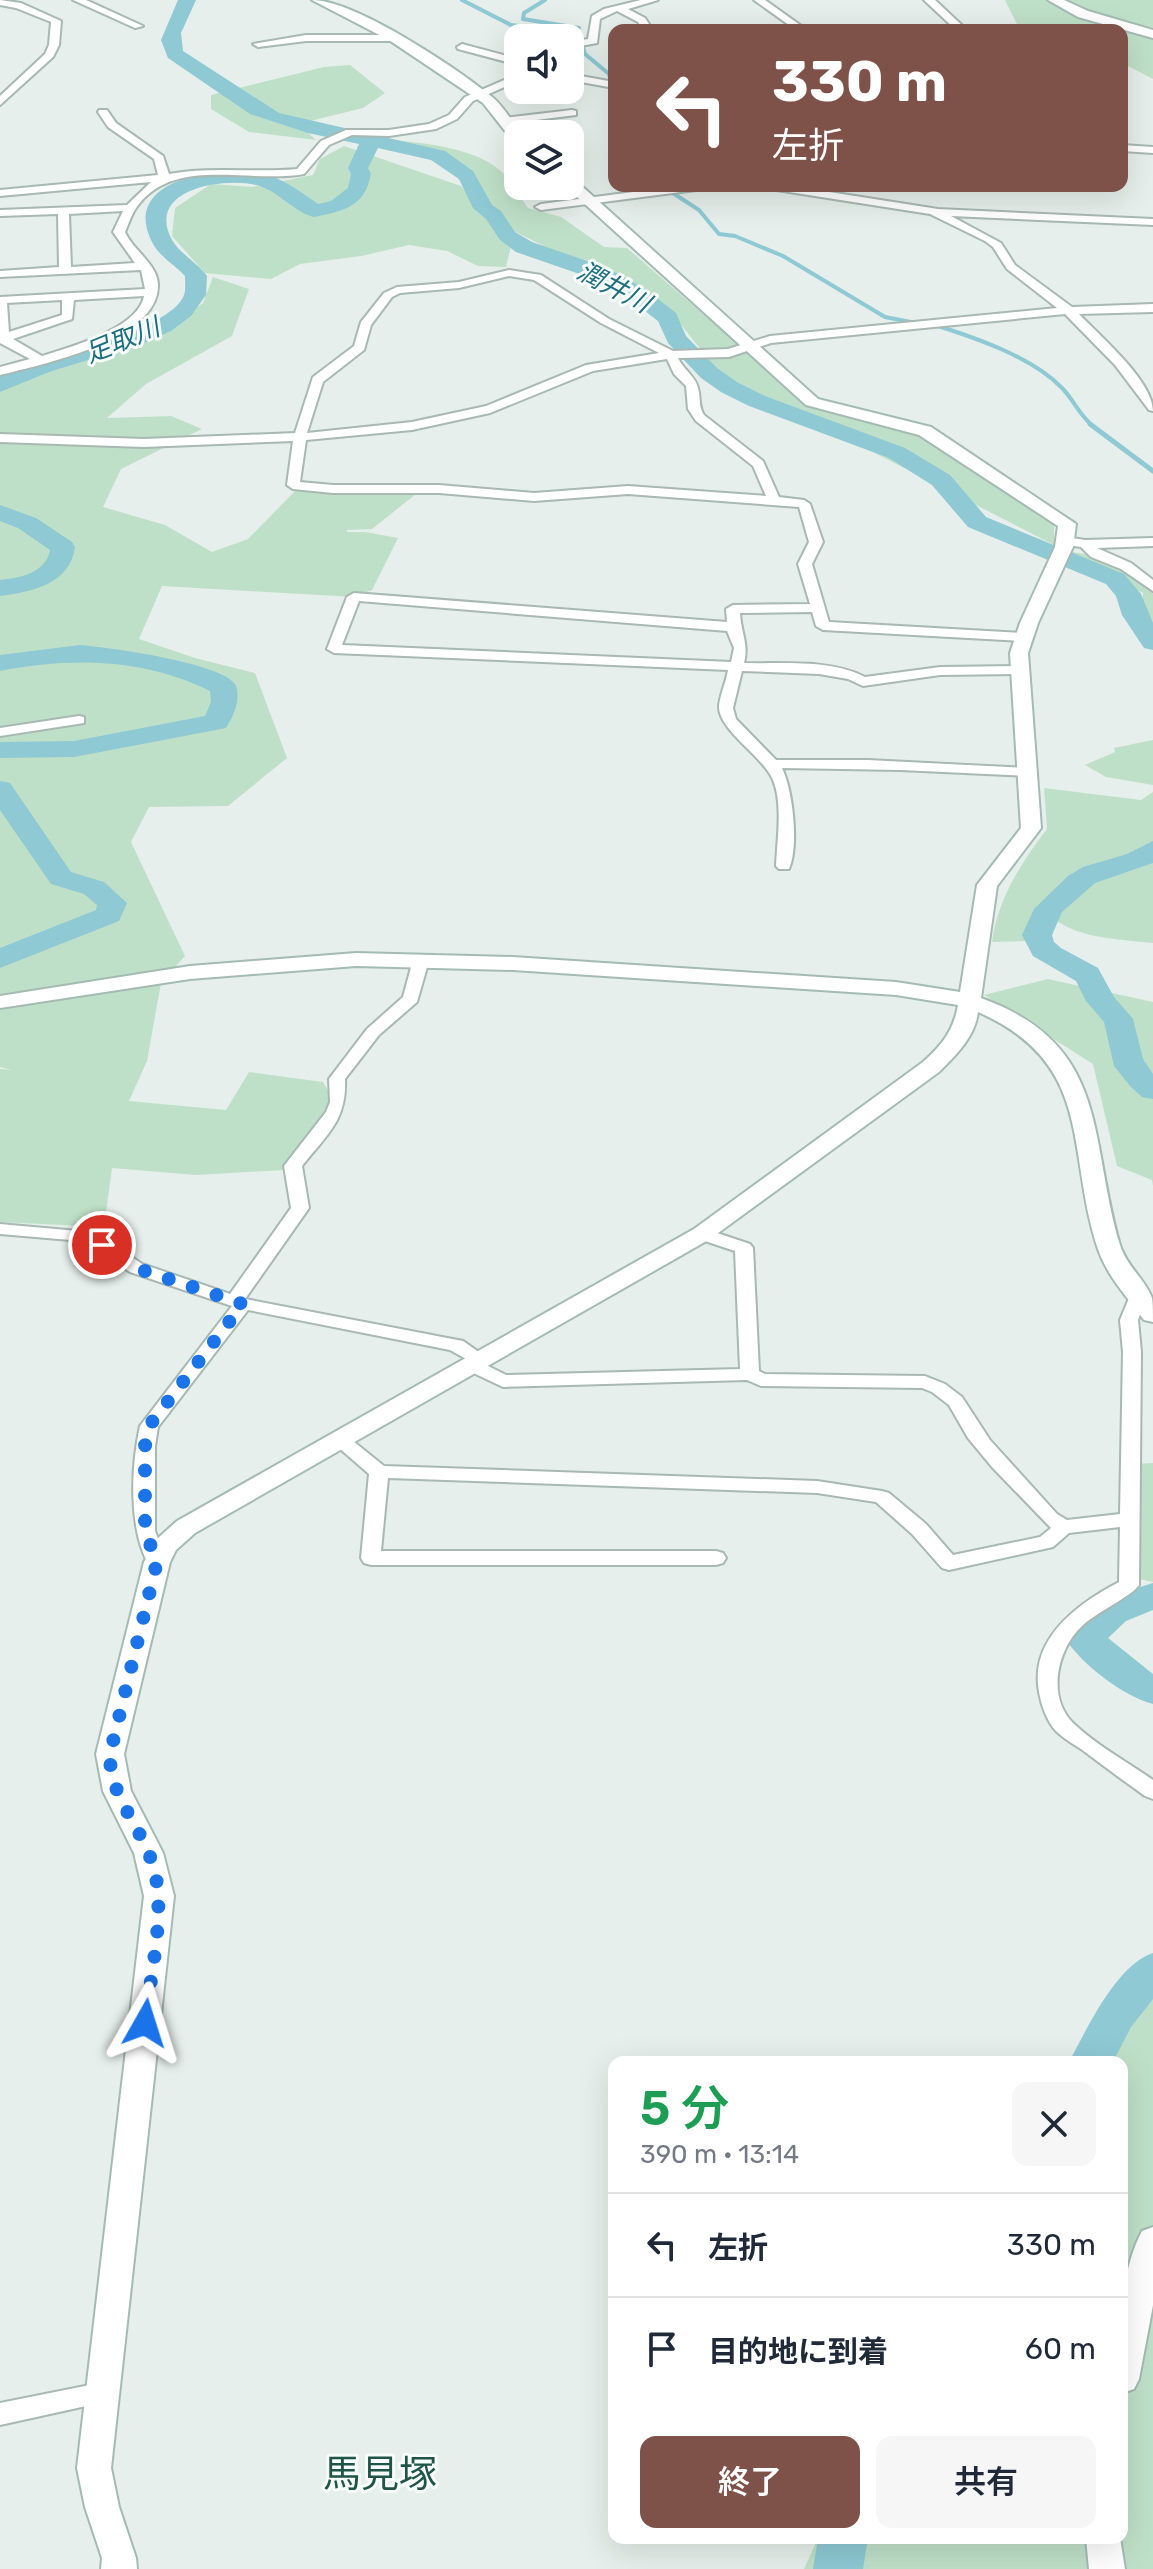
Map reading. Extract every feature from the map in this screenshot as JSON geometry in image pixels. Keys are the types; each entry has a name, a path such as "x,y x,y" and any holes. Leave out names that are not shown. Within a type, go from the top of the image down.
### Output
{"street":[{"path":"0,2 19,0"},
{"path":"318,0 395,38 496,107 504,121"},
{"path":"584,43 593,41 595,18 618,8 653,0"},
{"path":"759,0 793,24"},
{"path":"929,0 955,24"},
{"path":"1054,0 1083,14 1118,24"},
{"path":"0,2 68,9 138,26"},
{"path":"618,8 644,24"},
{"path":"0,102 5,91 25,81 49,55 68,9"},
{"path":"1128,27 1153,34"},
{"path":"258,44 306,38 395,38"},
{"path":"462,47 504,58"},
{"path":"584,80 608,85"},
{"path":"0,193 161,180 215,171 272,175 300,172 325,143 350,132 389,133 432,127 453,117 469,99 504,83"},
{"path":"103,112 112,125 159,158 161,180"},
{"path":"512,120 572,113"},
{"path":"1128,148 1153,150"},
{"path":"0,371 125,329 142,315 152,292 152,282 119,232 128,208 137,195 161,180"},
{"path":"541,207 656,192"},
{"path":"808,192 933,211 1153,222"},
{"path":"871,202 872,192"},
{"path":"119,2569 119,2558 102,2507 94,2468 159,1896 146,1847 118,1796 110,1774 110,1754 157,1562 166,1545 186,1527 702,1234 931,1067 951,1048 966,1023 987,885 1031,828 1018,670 1023,637 1060,552 1067,524 925,431 812,402 666,273 584,194"},
{"path":"0,213 128,208"},
{"path":"63,211 65,271"},
{"path":"933,211 997,245 1011,267 1069,310 1119,362 1153,407"},
{"path":"0,263 0,274 142,266"},
{"path":"774,500 759,464 701,420 694,409 692,385 678,371 674,355 605,321 537,277 519,273 444,287 397,290 388,295 365,325 360,347 317,380 300,437 293,485 333,489 409,488 534,497 628,490 804,504 816,542 805,564 823,626 970,637 1023,637"},
{"path":"2,338 0,300 152,292"},
{"path":"2,338 68,317 68,296"},
{"path":"0,438 129,443 300,437 412,426 490,409 590,368 674,355 729,353 770,340 905,328 978,317 1153,308"},
{"path":"2,338 39,359"},
{"path":"1060,552 1085,544 1153,542"},
{"path":"1085,544 1096,554 1126,566 1153,587"},
{"path":"734,627 354,597 334,649 819,670 852,676 863,682 940,671 1018,670"},
{"path":"784,866 782,783 772,764 729,720 726,708 741,648 734,627 733,609 818,608"},
{"path":"0,732 79,720"},
{"path":"772,764 858,762 1027,772"},
{"path":"157,1562 145,1531 145,1446 149,1426 239,1302 300,1208 293,1166 334,1113 338,1102 337,1079 373,1032 411,999 421,960"},
{"path":"0,1002 221,967 308,961 421,960 520,962 905,989 970,1001 1019,1025 1042,1043 1073,1082 1087,1127 1109,1246 1117,1265 1153,1315"},
{"path":"0,1229 72,1235 102,1245 136,1268 239,1302 456,1345 503,1381 750,1374 761,1380 925,1382 947,1390 960,1404 980,1442 1050,1518 1064,1527"},
{"path":"702,1234 744,1248 750,1374"},
{"path":"1138,1295 1129,1320 1132,1352 1129,1585 1101,1599 1075,1622 1051,1649 1045,1675 1063,1726 1153,1791"},
{"path":"341,1441 379,1472 817,1487 882,1497 919,1529 949,1563 1046,1542 1064,1527 1128,1520"},
{"path":"379,1472 371,1558 716,1558"},
{"path":"1128,2348 1142,2277 1153,2240"},
{"path":"0,2414 100,2394"},
{"path":"1104,2544 1107,2569"}],"green space":[{"path":"1005,0 1153,0 1153,79 1128,66 1128,24 1017,24"},
{"path":"350,65 385,93 363,108 298,124 316,140 249,132 211,109 211,95 324,67"},
{"path":"382,139 466,152 495,167 504,175 504,200 523,200 528,208 561,217 604,247 627,248 810,407 913,432 1054,525 1054,545 719,373 676,318 615,282 500,224 445,164"},
{"path":"344,146 461,186 511,246 506,267 478,266 447,251 409,245 361,256 300,264 271,279 205,273 172,236 175,208 211,184 252,187 313,175 320,159"},
{"path":"213,277 249,289 232,336 146,384 107,418 171,416 202,429 121,469 103,507 165,525 212,552 248,539 296,490 416,494 372,529 347,530 398,538 372,590 354,597 162,586 139,639 195,658 255,673 287,758 228,806 149,807 131,842 185,956 161,983 147,1061 129,1101 226,1110 249,1072 323,1082 333,1100 284,1170 196,1175 112,1168 104,1227 0,1222 0,1069 12,1070 0,1067 0,374 55,356 160,335 203,303"},
{"path":"1066,551 1108,558 1153,591 1153,624 1148,622 1142,609 1143,593"},
{"path":"1153,740 1153,785 1106,777 1085,765 1115,752 1114,748"},
{"path":"1044,788 1141,800 1153,792 1153,943 1083,933 1058,922 1047,913 1027,941 992,942 1005,896 1047,829"},
{"path":"1048,979 1153,1002 1153,1186 1152,1180 1117,1166 1093,1064 984,995"},
{"path":"1153,1463 1153,1582 1134,1578 1136,1464"},
{"path":"1153,1990 1153,2569 804,2569 815,2544 1128,2544 1128,2056 1101,2056"}],"waterway":[{"name":"潤井川","path":"187,0 172,33 175,54 257,110 315,129 438,155 466,175 478,193 483,208 494,215 507,236 524,247 599,273 636,293 668,318 676,338 709,373 729,387 757,401 897,453 941,480 977,522 1115,579 1128,594 1135,615 1153,642"},
{"path":"462,0 511,25 579,33 585,54 608,73"},
{"path":"545,0 524,13 523,19 554,24"},
{"name":"足取川","path":"0,385 41,367 138,338 183,312 195,295 196,276 163,243 157,218 162,202 173,191 207,179 245,177 275,185 314,211 338,206 358,190 361,174 358,168 371,141"},
{"path":"671,192 699,210 719,234 735,236 783,256 885,317 916,323"},
{"path":"935,325 985,342 1035,367 1062,388 1093,426"},
{"path":"1090,424 1153,471"},
{"name":"足取川","path":"0,512 27,523 63,547 57,565 41,578 0,588"},
{"name":"足取川","path":"0,663 70,653 134,659 191,673 223,687 224,702 216,722 74,749 0,750"},
{"name":"足取川","path":"0,789 61,878 94,888 112,903 109,915 0,959"},
{"name":"潤井川","path":"1153,850 1137,860 1093,873 1078,882 1044,916 1037,935 1044,950 1087,975 1101,1001 1119,1022 1127,1059 1134,1073 1153,1090"},
{"name":"潤井川","path":"1153,1596 1113,1612 1084,1638 1129,1677 1153,1691"},
{"name":"潤井川","path":"1094,2056 1116,2016 1153,1969"},
{"name":"潤井川","path":"838,2569 842,2544"}],"district":[{"name":"馬見塚","path":"380,2474"}],"route":[{"path":"102,1245 136,1268 243,1304 163,1405 149,1426 145,1446 145,1531 157,1562 110,1754 110,1774 118,1796 146,1847 159,1896 145,2023"}]}
